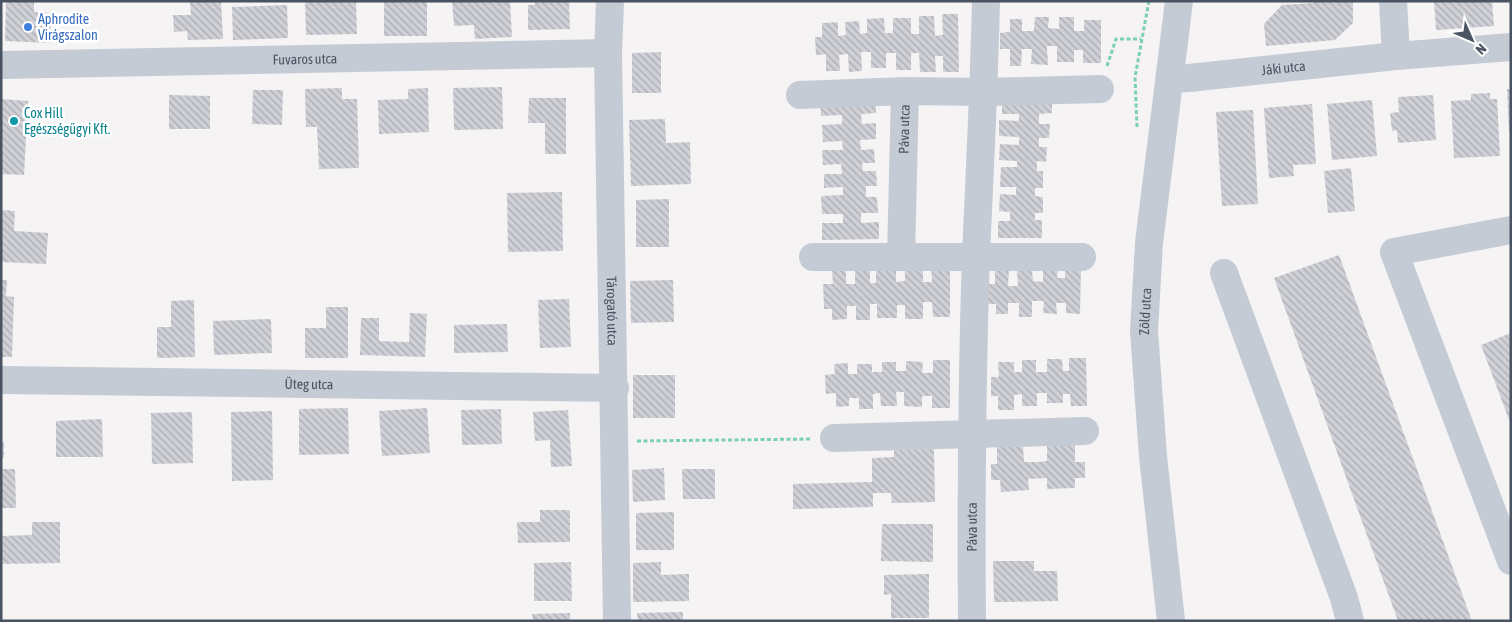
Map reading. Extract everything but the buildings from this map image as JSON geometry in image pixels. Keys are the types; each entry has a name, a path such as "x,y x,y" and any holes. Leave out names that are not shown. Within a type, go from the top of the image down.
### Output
{"street":[{"name":"Tárogató utca","path":"610,1 608,53 615,388 617,621"},
{"name":"Páva utca","path":"972,621 976,256 984,92 986,1"},
{"name":"Zöld utca","path":"1171,621 1153,456 1144,331 1149,243 1179,1"},
{"path":"1393,1 1396,56"},
{"name":"Jáki utca","path":"1170,79 1396,56 1511,47"},
{"name":"Fuvaros utca","path":"1,65 608,53"},
{"name":"Páva utca","path":"800,95 905,91 984,92 1100,89"},
{"name":"Páva utca","path":"901,257 905,91"},
{"path":"1511,230 1394,252 1511,560"},
{"path":"813,257 1082,257"},
{"path":"1224,274 1341,589 1350,621"},
{"name":"Üteg utca","path":"1,380 615,388"},
{"path":"834,438 1085,431"}],"path":[{"path":"1100,89 1116,39 1142,39"},
{"path":"615,442 834,438"}],"place":[{"name":"Aphrodite Virágszalon","path":"28,27"},
{"name":"Cox Hill Egészségügyi Kft.","path":"14,121"}]}
